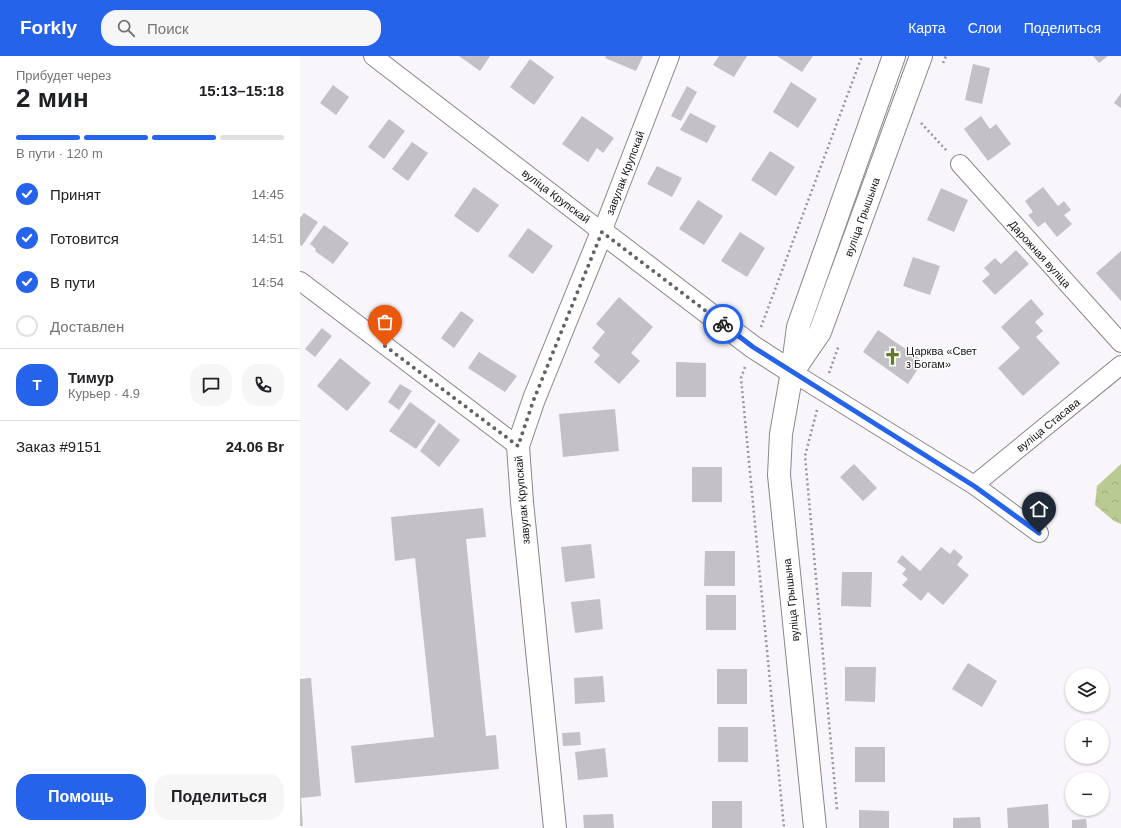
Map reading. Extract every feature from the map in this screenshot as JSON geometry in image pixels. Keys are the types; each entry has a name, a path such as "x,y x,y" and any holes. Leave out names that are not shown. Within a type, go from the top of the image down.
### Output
{"main road":[{"name":"вуліца Грышына","path":"815,828 779,475 781,434 798,327 894,56"},
{"name":"вуліца Грышына","path":"792,372 820,332 921,56"},
{"name":"вуліца Крупскай","path":"602,232 753,347 792,372"},
{"name":"завулак Крупскай","path":"555,828 522,502 518,446 534,399 602,232"}],"street":[{"name":"вуліца Крупскай","path":"373,56 602,232"},
{"name":"завулак Крупскай","path":"602,232 670,56"},
{"name":"Дарожная вуліца","path":"960,164 1121,343"},
{"path":"300,281 518,446"},
{"name":"вуліца Стасава","path":"974,486 1121,365"},
{"name":"вуліца Крупскай","path":"792,372 974,486 1039,533"}],"path":[{"path":"943,64 946,56"},
{"path":"924,116 921,124 960,164"},
{"path":"837,812 805,456 822,390 841,339"}],"green space":[{"path":"1121,464 1121,524 1114,521 1095,505 1097,486"}],"building":[{"path":"459,56 490,56 480,71"},
{"path":"606,56 643,56 636,71 605,58"},
{"path":"719,56 747,56 734,77 713,65"},
{"path":"777,56 813,56 802,72"},
{"path":"1093,56 1108,56 1099,63"},
{"path":"530,59 554,77 534,105 510,87"},
{"path":"973,64 990,68 982,104 965,100"},
{"path":"791,82 817,99 798,128 773,112"},
{"path":"333,85 349,97 336,115 320,103"},
{"path":"687,86 697,92 681,121 671,116"},
{"path":"1121,93 1121,108 1114,103"},
{"path":"690,113 716,126 707,143 680,130"},
{"path":"582,116 614,138 603,153 597,148 588,162 562,144"},
{"path":"981,116 990,129 996,124 1011,144 988,161 964,129"},
{"path":"389,119 405,131 384,159 368,147"},
{"path":"412,142 428,153 408,181 392,169"},
{"path":"770,151 795,167 776,196 751,180"},
{"path":"657,166 682,178 672,197 647,184"},
{"path":"474,187 499,205 478,233 454,216"},
{"path":"1043,187 1058,206 1064,201 1071,210 1064,215 1072,224 1057,237 1045,222 1038,227 1028,215 1033,212 1025,201"},
{"path":"941,188 968,200 954,232 927,220"},
{"path":"698,200 723,216 704,245 679,229"},
{"path":"304,213 318,222 302,246 300,245 300,218"},
{"path":"324,225 349,243 333,264 315,251 316,249 310,244"},
{"path":"528,228 553,246 533,274 508,256"},
{"path":"740,232 765,248 747,277 721,261"},
{"path":"1016,250 1029,264 995,295 982,281 990,274 984,268 995,258 1001,264"},
{"path":"1121,251 1121,301 1096,273"},
{"path":"913,257 940,266 930,295 903,286"},
{"path":"619,297 653,327 631,353 640,361 619,384 594,362 600,355 592,348 605,332 596,324"},
{"path":"1031,299 1044,314 1035,322 1043,331 1036,337 1060,363 1023,396 998,368 1020,348 1001,327"},
{"path":"461,311 474,320 454,348 441,338"},
{"path":"322,328 332,336 315,357 305,349"},
{"name":"Царква «Свет з Богам»","path":"878,330 923,361 908,384 863,352"},
{"path":"479,352 517,376 505,392 468,368"},
{"path":"340,358 371,383 347,411 317,386"},
{"path":"676,362 706,363 706,397 676,397"},
{"path":"400,384 412,391 399,410 388,402"},
{"path":"410,402 436,421 416,449 389,431"},
{"path":"615,409 619,451 563,457 559,414"},
{"path":"439,423 460,440 439,467 420,451"},
{"path":"854,464 877,488 863,501 840,477"},
{"path":"692,467 722,467 722,502 692,502"},
{"path":"483,508 486,537 466,539 486,736 496,735 499,769 355,783 351,746 434,737 415,558 395,561 391,517"},
{"path":"591,544 595,578 565,582 561,547"},
{"path":"941,547 950,554 954,549 963,557 957,565 969,575 943,605 928,592 921,601 902,585 908,579 902,574 906,569 897,562 902,555 920,571"},
{"path":"705,551 735,551 735,586 704,586"},
{"path":"842,572 872,572 871,607 841,606"},
{"path":"706,595 736,595 736,630 706,630"},
{"path":"600,599 603,629 575,633 571,602"},
{"path":"968,663 997,681 982,707 952,689"},
{"path":"845,667 876,667 875,702 845,701"},
{"path":"717,669 747,669 747,704 717,704"},
{"path":"603,676 605,702 575,704 574,678"},
{"path":"311,678 321,796 301,798 303,826 300,826 300,679"},
{"path":"718,727 748,727 748,762 718,762"},
{"path":"580,732 581,745 563,746 562,733"},
{"path":"855,747 885,747 885,782 855,782"},
{"path":"605,748 608,777 578,780 575,752"},
{"path":"712,801 742,801 742,828 712,828"},
{"path":"1048,804 1049,828 1008,828 1007,808"},
{"path":"859,810 889,811 889,828 859,828"},
{"path":"613,814 614,828 584,828 583,815"},
{"path":"980,817 981,828 953,828 953,818"},
{"path":"1086,819 1087,828 1072,828 1072,820"}],"way so far":[{"path":"385,346 518,446 534,399 602,232 723,324"}],"place":[{"name":"Царква «Свет з Богам»","path":"893,357"}],"route":[{"path":"723,324 753,347 974,486 1039,533"}]}
